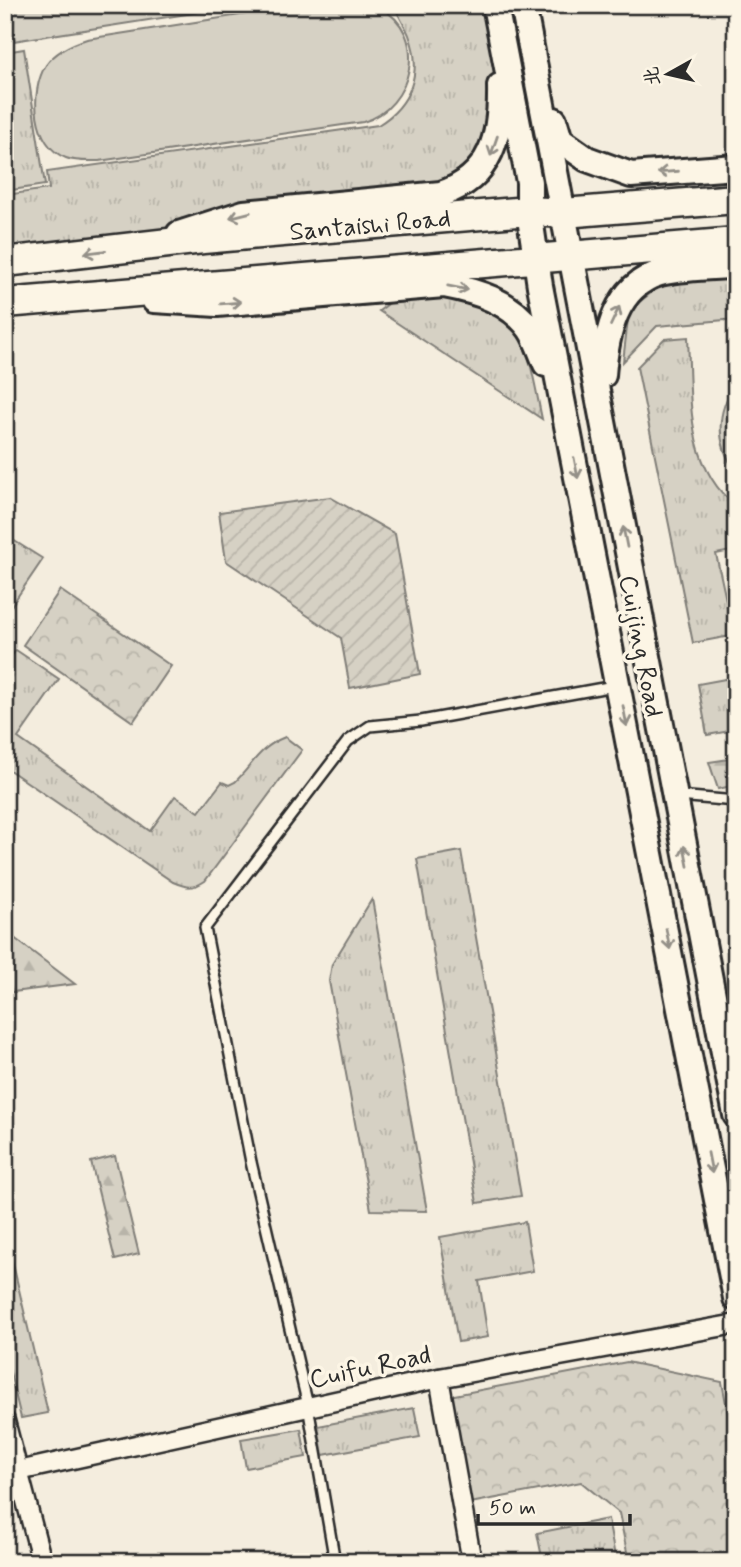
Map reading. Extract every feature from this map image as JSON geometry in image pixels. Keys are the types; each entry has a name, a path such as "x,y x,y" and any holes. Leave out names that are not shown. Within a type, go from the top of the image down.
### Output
{"main road":[{"name":"Cuijing Road","path":"494,5 528,182 529,211 562,401 620,685 736,1298"},
{"path":"141,246 244,213 440,194 474,177 493,151 499,125 500,87 494,5"},
{"name":"Cuijing Road","path":"523,5 736,1115"},
{"path":"535,64 560,140 591,163 631,175 736,167"},
{"name":"Santaishi Road","path":"5,262 141,246 529,211 564,213 736,199"},
{"name":"Santaishi Road","path":"5,303 736,242"},
{"path":"600,407 606,337 625,296 658,274 736,265"},
{"path":"90,296 217,304 444,285 474,291 505,305 530,329 562,401"}],"street":[{"name":"Cuifu Road","path":"11,1472 439,1378 736,1324"},
{"path":"439,1378 472,1562"},
{"path":"5,1421 11,1472 42,1562"}],"lane":[{"path":"335,1562 308,1406 251,1162 205,928 348,741 370,726 421,721 620,685"},
{"path":"675,796 736,801"}],"green space":[{"path":"7,5 239,5 239,6 13,41"},
{"path":"303,5 372,5 395,19 405,34 410,51 409,69 403,87 393,102 380,114 363,122 99,161 66,158 55,152 47,142 37,117 37,89 46,65 59,52 70,46 87,39"},
{"path":"394,5 492,5 500,87 474,176 140,246 5,260 5,195 49,189 47,172 378,125 399,108 414,74 415,62 409,35"},
{"path":"24,49 45,185 5,191 5,52"},
{"path":"736,274 736,319 657,326 623,362 629,310 665,282"},
{"path":"444,295 493,312 519,336 532,370 542,419 379,311 396,298"},
{"path":"688,337 691,406 699,451 719,490 736,506 736,550 716,554 729,614 736,613 736,635 693,643 637,367 664,339"},
{"path":"736,384 736,472 729,461 722,439 721,417"},
{"path":"330,497 395,534 420,674 350,688 341,638 226,561 219,512"},
{"path":"5,535 43,559 5,615"},
{"path":"60,590 171,666 133,722 23,645"},
{"path":"16,650 59,679 18,738 150,831 175,796 199,812 222,782 229,785 235,782 263,751 276,741 285,737 302,750 205,881 193,886 178,884 5,767 5,665"},
{"path":"736,677 736,730 707,735 698,684"},
{"path":"736,758 736,785 718,789 709,762"},
{"path":"461,851 521,1196 477,1203 417,859"},
{"path":"372,899 427,1211 371,1210 329,981 332,964"},
{"path":"5,931 75,984 5,993"},
{"path":"115,1156 139,1254 115,1260 91,1162"},
{"path":"525,1222 533,1271 479,1281 488,1337 458,1342 440,1237"},
{"path":"5,1230 48,1413 21,1418 5,1352"},
{"path":"627,1362 722,1382 736,1456 736,1562 629,1562 619,1513 581,1482 470,1503 449,1396"},
{"path":"414,1408 420,1437 323,1455 318,1426"},
{"path":"301,1429 306,1457 246,1468 241,1439"},
{"path":"608,1519 616,1562 543,1562 537,1533"}]}
